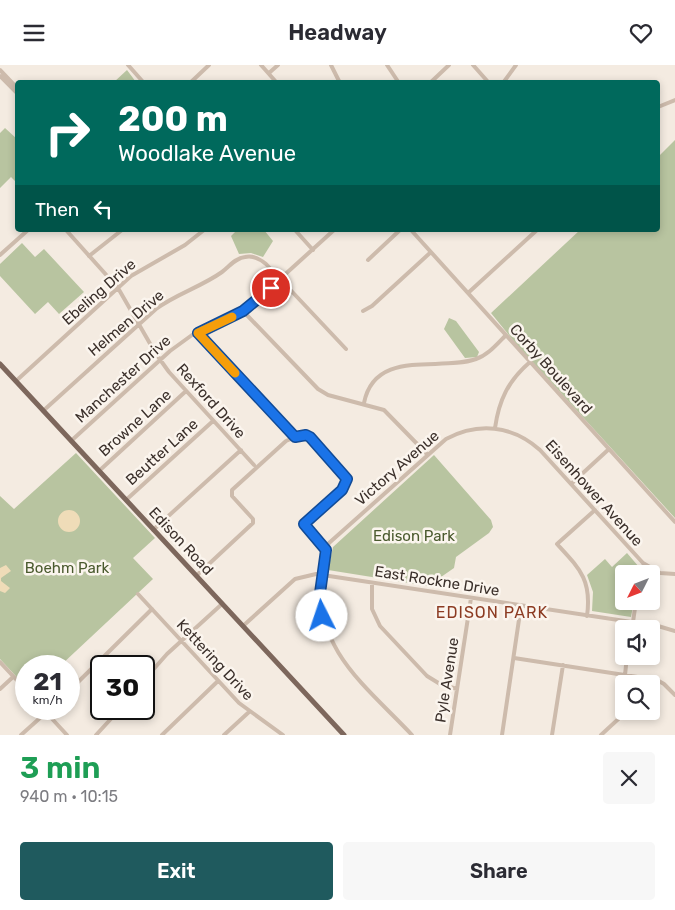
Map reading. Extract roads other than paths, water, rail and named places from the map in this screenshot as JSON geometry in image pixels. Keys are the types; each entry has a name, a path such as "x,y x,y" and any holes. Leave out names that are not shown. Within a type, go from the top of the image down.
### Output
{"main road":[{"name":"Edison Road","path":"0,364 344,735"}],"street":[{"path":"128,65 141,80"},
{"path":"193,80 209,65"},
{"path":"262,65 275,80"},
{"path":"269,73 278,65"},
{"path":"331,65 338,80"},
{"path":"386,65 397,80"},
{"path":"433,80 450,65"},
{"path":"473,65 486,80"},
{"path":"505,80 516,65"},
{"path":"0,70 15,86"},
{"path":"0,75 15,92"},
{"path":"660,106 675,101"},
{"path":"0,255 26,232"},
{"name":"Rexford Drive","path":"68,232 118,289 160,360 254,465"},
{"path":"89,256 119,232"},
{"name":"Ebeling Drive","path":"16,381 138,271 185,245 201,232"},
{"path":"297,232 313,250"},
{"name":"Manchester Drive","path":"70,441 178,345 243,311 332,232"},
{"path":"368,260 398,232"},
{"name":"Corby Boulevard","path":"413,232 675,522"},
{"path":"468,293 535,232"},
{"path":"363,311 372,306 432,252"},
{"name":"Helmen Drive","path":"43,411 138,324 168,300 210,280 239,258 249,256 260,259 346,349"},
{"path":"243,311 318,389 328,395 380,408 390,414 427,454"},
{"path":"198,333 295,437"},
{"path":"364,403 372,385 392,370 416,363 474,360 484,355 506,335"},
{"path":"495,429 499,405 504,392 515,376 530,362"},
{"name":"Browne Lane","path":"99,471 186,391"},
{"name":"Beutter Lane","path":"126,500 213,421"},
{"name":"Victory Avenue","path":"326,550 329,543 446,439 475,429 495,429"},
{"name":"Eisenhower Avenue","path":"495,429 518,434 535,445 644,564 660,573 675,574"},
{"path":"196,576 253,523 253,519 232,495 232,490 286,441 306,435 347,479 346,485 304,524 326,550 320,600 322,616 334,648 349,667 412,735"},
{"path":"571,484 609,449"},
{"path":"153,529 240,450"},
{"path":"587,616 589,596 587,582 578,567 557,544 595,510"},
{"name":"East Rockne Drive","path":"243,626 295,579 306,575 322,575 615,620"},
{"path":"372,583 372,609 380,626 427,676 440,684 457,689"},
{"name":"Kettering Drive","path":"138,594 249,712 283,735"},
{"name":"Pyle Avenue","path":"450,735 471,598"},
{"path":"155,668 181,641 222,604"},
{"path":"502,735 521,605"},
{"path":"80,680 152,609"},
{"name":"East Rockne Drive","path":"660,628 675,631"},
{"path":"514,658 625,675 626,665"},
{"path":"0,662 14,677 0,689"},
{"path":"552,735 563,665"},
{"path":"162,735 218,681"},
{"path":"660,682 675,695"},
{"path":"224,735 249,712"},
{"path":"21,735 36,720"},
{"path":"54,720 67,735"},
{"path":"96,735 110,720"},
{"path":"601,735 617,720"}],"district":[{"name":"EDISON PARK","path":"492,612"}],"park label":[{"name":"Edison Park","path":"414,536"},
{"name":"Boehm Park","path":"67,568"}]}
